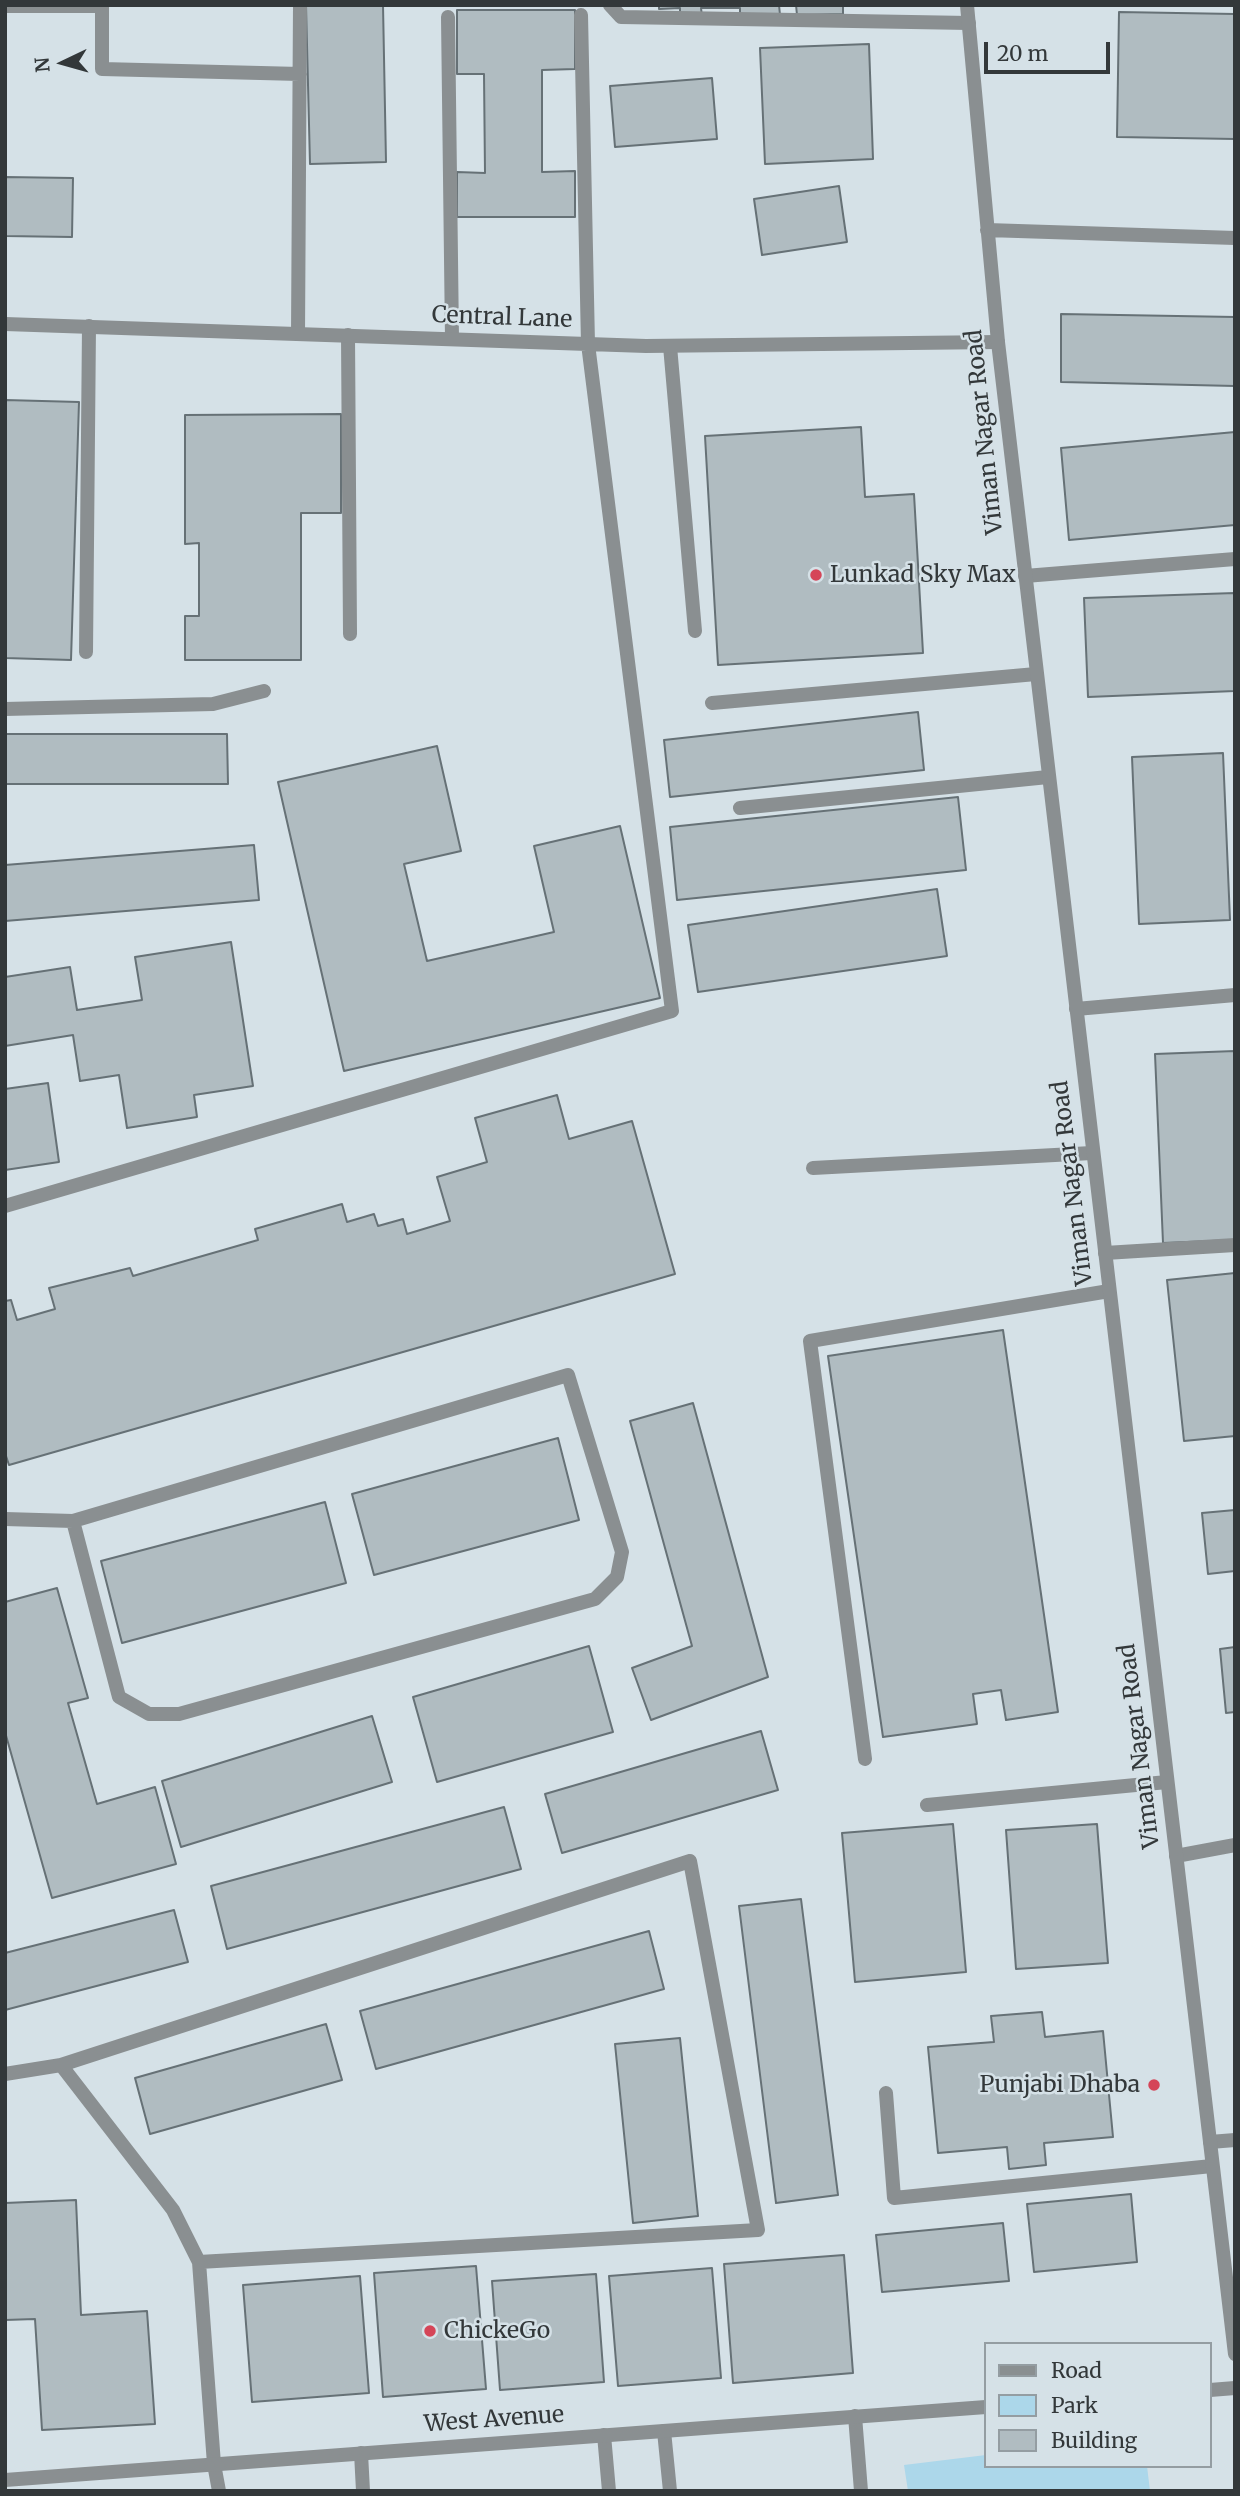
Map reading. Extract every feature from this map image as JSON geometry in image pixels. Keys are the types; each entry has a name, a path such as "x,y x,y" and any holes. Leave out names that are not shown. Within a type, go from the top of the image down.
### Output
{"street":[{"path":"298,334 300,5"},
{"path":"610,5 621,17 968,23"},
{"name":"Viman Nagar Road","path":"967,5 998,342 1235,2354"},
{"path":"5,6 102,6 102,69 300,74"},
{"path":"5,1206 672,1011 588,344 582,15"},
{"path":"448,17 453,339"},
{"path":"987,230 1235,238"},
{"name":"Central Lane","path":"5,324 670,346 998,342"},
{"path":"86,652 89,326"},
{"path":"348,335 350,634"},
{"path":"670,346 695,631"},
{"path":"1025,576 1235,559"},
{"path":"712,703 1036,674"},
{"path":"5,709 213,704 264,691"},
{"path":"740,808 1048,777"},
{"path":"1076,1009 1235,995"},
{"path":"813,1168 1092,1153"},
{"path":"1105,1252 1235,1245"},
{"path":"865,1759 810,1341 1109,1291"},
{"path":"5,1519 74,1521 568,1375 622,1552 617,1577 596,1599 179,1714 149,1714 120,1697 74,1521"},
{"path":"928,1805 1167,1782"},
{"path":"1175,1856 1235,1845"},
{"path":"5,2074 61,2065 690,1861 758,2230 199,2262"},
{"path":"61,2065 173,2210 199,2262 219,2491"},
{"path":"887,2093 894,2198 1212,2166"},
{"path":"1210,2142 1235,2140"},
{"path":"1212,2390 1235,2388"},
{"name":"West Avenue","path":"5,2480 984,2407"},
{"path":"855,2416 861,2491"},
{"path":"664,2431 670,2491"},
{"path":"604,2435 609,2491"},
{"path":"361,2453 363,2491"}],"green space":[{"path":"984,2455 984,2468 1147,2468 1150,2491 908,2491 904,2465"}],"building":[{"path":"306,5 383,5 386,162 310,164"},
{"path":"659,5 779,5 780,15 740,16 740,8 701,8 702,16 680,17 680,8 659,9"},
{"path":"796,5 843,5 843,14 797,15"},
{"path":"457,10 575,10 575,69 542,70 542,172 575,171 575,217 457,217 457,172 485,173 484,74 457,74"},
{"path":"1119,12 1235,14 1235,139 1117,137"},
{"path":"869,44 873,159 765,164 760,48"},
{"path":"712,78 717,139 615,147 610,86"},
{"path":"5,177 73,178 72,237 5,236"},
{"path":"839,186 847,242 762,255 754,199"},
{"path":"1061,314 1235,317 1235,386 1061,382"},
{"path":"5,400 79,402 71,660 5,658"},
{"path":"341,414 341,513 301,513 301,660 185,660 185,616 199,616 199,543 185,544 185,415"},
{"name":"Lunkad Sky Max","path":"861,427 865,497 914,494 923,653 718,665 705,436"},
{"path":"1235,432 1235,525 1069,540 1061,448"},
{"path":"1235,593 1235,691 1088,697 1084,598"},
{"path":"918,712 924,770 670,797 664,740"},
{"path":"5,734 227,734 228,784 5,784"},
{"path":"437,746 461,851 404,864 427,961 554,932 534,846 620,826 660,998 344,1071 278,782"},
{"path":"1223,753 1230,920 1139,924 1132,757"},
{"path":"958,797 966,870 677,900 670,827"},
{"path":"254,845 259,900 5,921 5,865"},
{"path":"937,889 947,956 698,992 688,925"},
{"path":"231,942 253,1086 194,1095 197,1117 127,1128 119,1075 80,1081 73,1035 5,1046 5,977 70,967 77,1010 142,1000 135,957"},
{"path":"1235,1051 1235,1240 1163,1243 1155,1054"},
{"path":"48,1083 59,1162 5,1170 5,1089"},
{"path":"557,1095 569,1139 632,1121 675,1274 9,1465 5,1453 5,1301 11,1300 17,1320 55,1309 49,1288 130,1268 133,1276 258,1240 255,1229 342,1204 347,1222 374,1214 378,1226 403,1219 407,1234 450,1221 437,1177 487,1162 475,1118"},
{"path":"1235,1273 1235,1436 1184,1441 1167,1280"},
{"path":"1003,1330 1058,1712 1006,1720 1001,1690 973,1694 977,1724 883,1737 828,1356"},
{"path":"693,1403 768,1677 651,1720 632,1668 692,1646 630,1421"},
{"path":"558,1438 579,1520 374,1575 352,1494"},
{"path":"325,1502 346,1583 122,1643 101,1561"},
{"path":"1235,1510 1235,1571 1208,1574 1202,1513"},
{"path":"57,1588 88,1698 68,1703 97,1804 155,1787 176,1864 52,1898 5,1732 5,1602"},
{"path":"589,1646 613,1732 437,1782 413,1697"},
{"path":"1235,1647 1235,1712 1226,1713 1220,1649"},
{"path":"372,1716 392,1782 181,1847 162,1781"},
{"path":"761,1731 778,1790 562,1853 545,1794"},
{"path":"504,1807 521,1869 227,1949 211,1886"},
{"path":"953,1824 966,1972 855,1982 842,1833"},
{"path":"1097,1824 1108,1963 1016,1969 1006,1830"},
{"path":"801,1899 838,2195 776,2203 739,1906"},
{"path":"174,1910 188,1962 5,2010 5,1953"},
{"path":"649,1931 664,1989 376,2069 360,2011"},
{"path":"1042,2012 1045,2037 1103,2031 1113,2137 1044,2143 1046,2165 1009,2169 1007,2147 938,2153 928,2047 994,2042 991,2016"},
{"path":"326,2024 342,2080 150,2134 135,2078"},
{"path":"680,2038 698,2216 633,2223 615,2044"},
{"path":"1131,2194 1137,2262 1034,2272 1027,2204"},
{"path":"76,2200 81,2315 147,2311 155,2424 42,2430 35,2319 5,2320 5,2203"},
{"path":"1003,2223 1009,2281 882,2292 876,2235"},
{"path":"844,2255 853,2373 733,2383 724,2264"},
{"name":"ChickeGo","path":"476,2266 486,2389 383,2397 374,2273"},
{"path":"712,2268 721,2378 618,2386 609,2276"},
{"path":"596,2274 604,2382 500,2390 492,2281"},
{"path":"360,2276 369,2393 252,2402 243,2285"}],"place":[{"name":"Lunkad Sky Max","path":"816,575"},
{"name":"Punjabi Dhaba","path":"1154,2085"},
{"name":"ChickeGo","path":"430,2331"}]}
